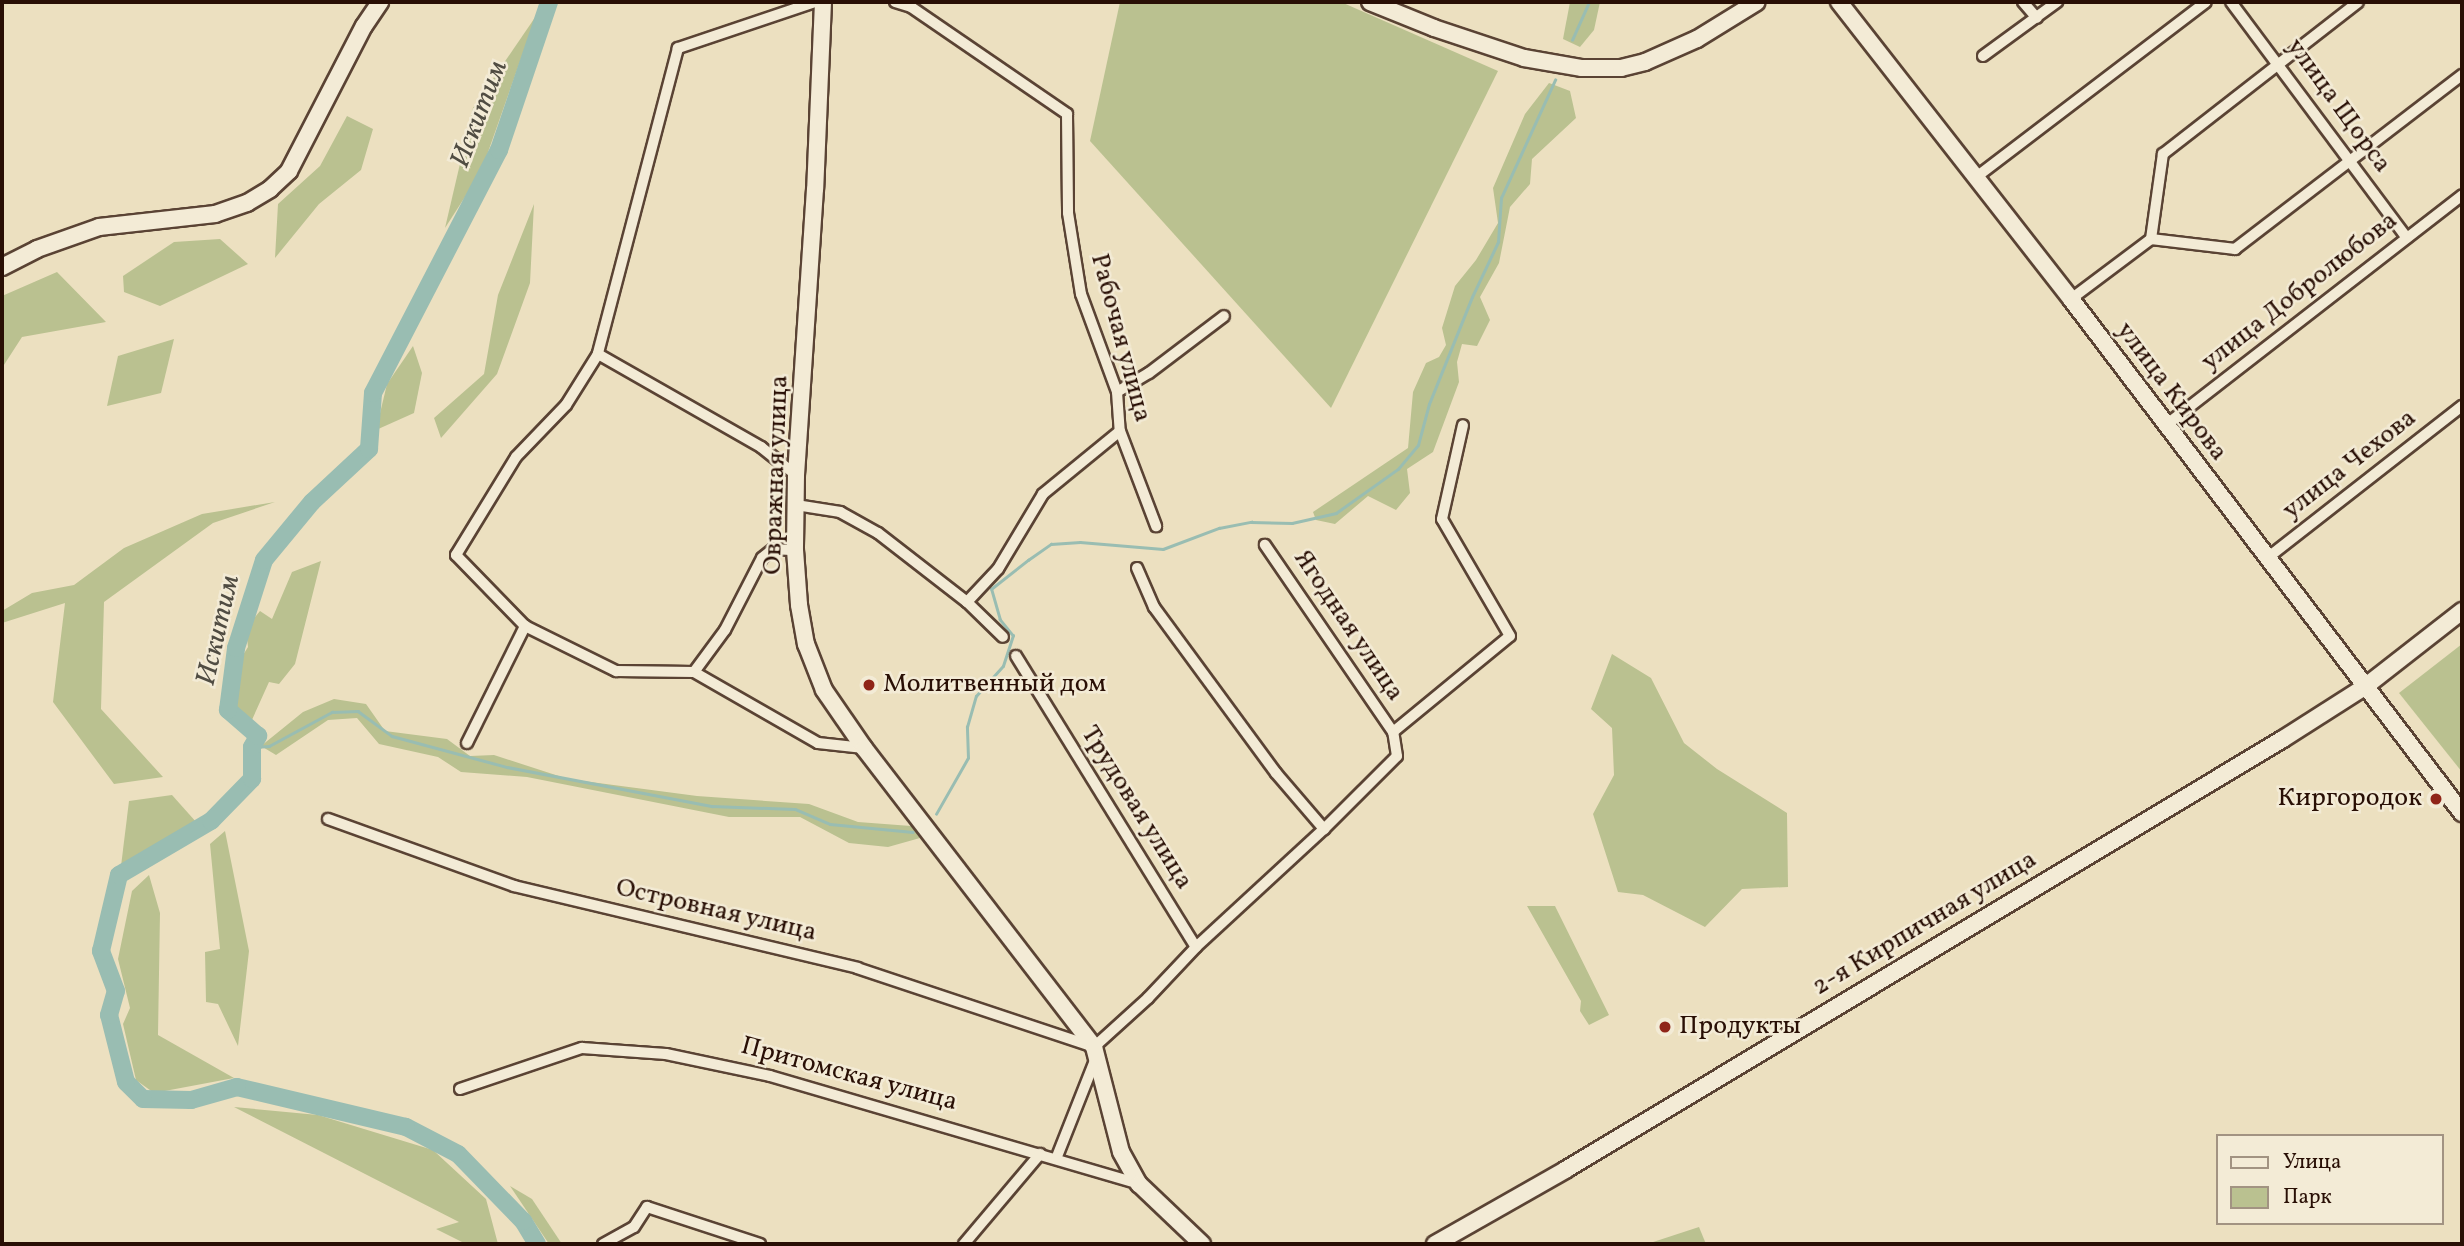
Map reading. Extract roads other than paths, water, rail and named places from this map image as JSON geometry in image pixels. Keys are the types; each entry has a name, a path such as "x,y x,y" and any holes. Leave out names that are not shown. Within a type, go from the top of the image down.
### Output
{"street":[{"path":"2,267 37,249 99,227 215,214 247,203 270,190 289,171 364,26 380,2"},
{"path":"815,2 678,48 598,354 566,405 516,457 456,555 525,626 616,671 694,672 818,743 864,748"},
{"name":"Овражная улица","path":"823,2 815,189 796,475 795,550 799,605 806,644 824,690 864,748 965,883 1068,1009 1095,1053 1121,1152 1139,1184"},
{"name":"Рабочая улица","path":"895,2 911,7 1067,114 1068,213 1081,294 1116,392 1120,431 1156,526"},
{"path":"1370,2 1434,28 1524,58 1553,65 1620,68 1645,62 1697,39 1757,2"},
{"name":"улица Кирова","path":"1839,2 2071,299 2266,559 2462,813"},
{"path":"2023,2 2037,18"},
{"path":"1983,56 2057,2"},
{"path":"1975,178 2206,2"},
{"name":"улица Щорса","path":"2231,2 2279,62 2406,238"},
{"path":"2151,239 2163,154 2358,2"},
{"path":"2071,299 2151,239 2235,249 2462,75"},
{"name":"улица Добролюбова","path":"2166,425 2462,195"},
{"path":"1116,392 1149,373 1224,316"},
{"path":"598,354 761,447 796,475"},
{"name":"улица Чехова","path":"2266,559 2462,406"},
{"path":"1056,1159 1095,1053 1196,947 1324,829 1397,756 1393,732 1510,636 1442,519 1463,425"},
{"path":"967,602 998,569 1043,494 1120,431"},
{"path":"796,505 840,512 878,533 967,602 1003,637"},
{"name":"Ягодная улица","path":"1265,545 1393,732"},
{"path":"694,672 724,630 762,558 773,549 795,550"},
{"path":"1137,568 1154,607 1276,773 1324,829"},
{"name":"2-я Кирпичная улица","path":"1435,1244 1557,1175 2271,746 2365,686 2462,611"},
{"path":"467,743 525,626"},
{"name":"Трудовая улица","path":"1016,656 1196,947"},
{"name":"Островная улица","path":"328,819 514,886 857,968 1095,1053"},
{"name":"Притомская улица","path":"460,1089 582,1048 666,1054 770,1076 1139,1184 1202,1244"},
{"path":"964,1244 1040,1154"},
{"path":"603,1244 634,1227 647,1207 760,1244"}],"waterway":[{"name":"Искитим","path":"537,1244 523,1221 458,1154 406,1127 237,1087 191,1100 143,1099 126,1082 109,1015 116,991 101,951 119,875 211,821 252,779 252,747 258,736 228,710 236,648 264,560 312,502 369,449 373,393 499,150 549,2"},
{"path":"1572,40 1589,2"},
{"path":"936,814 968,758 967,727 976,696 1003,666 1013,636 1000,620 991,589 1028,560 1051,544 1080,542 1163,549 1219,528 1251,522 1292,523 1336,513 1398,469 1418,445 1429,404 1472,297 1498,242 1501,198 1555,80"},
{"path":"252,747 269,746 332,712 358,711 392,736 507,767 712,806 795,809 830,824 913,832"}],"place":[{"name":"Молитвенный дом","path":"869,685"},
{"name":"Киргородок","path":"2436,799"},
{"name":"Продукты","path":"1665,1027"}]}
